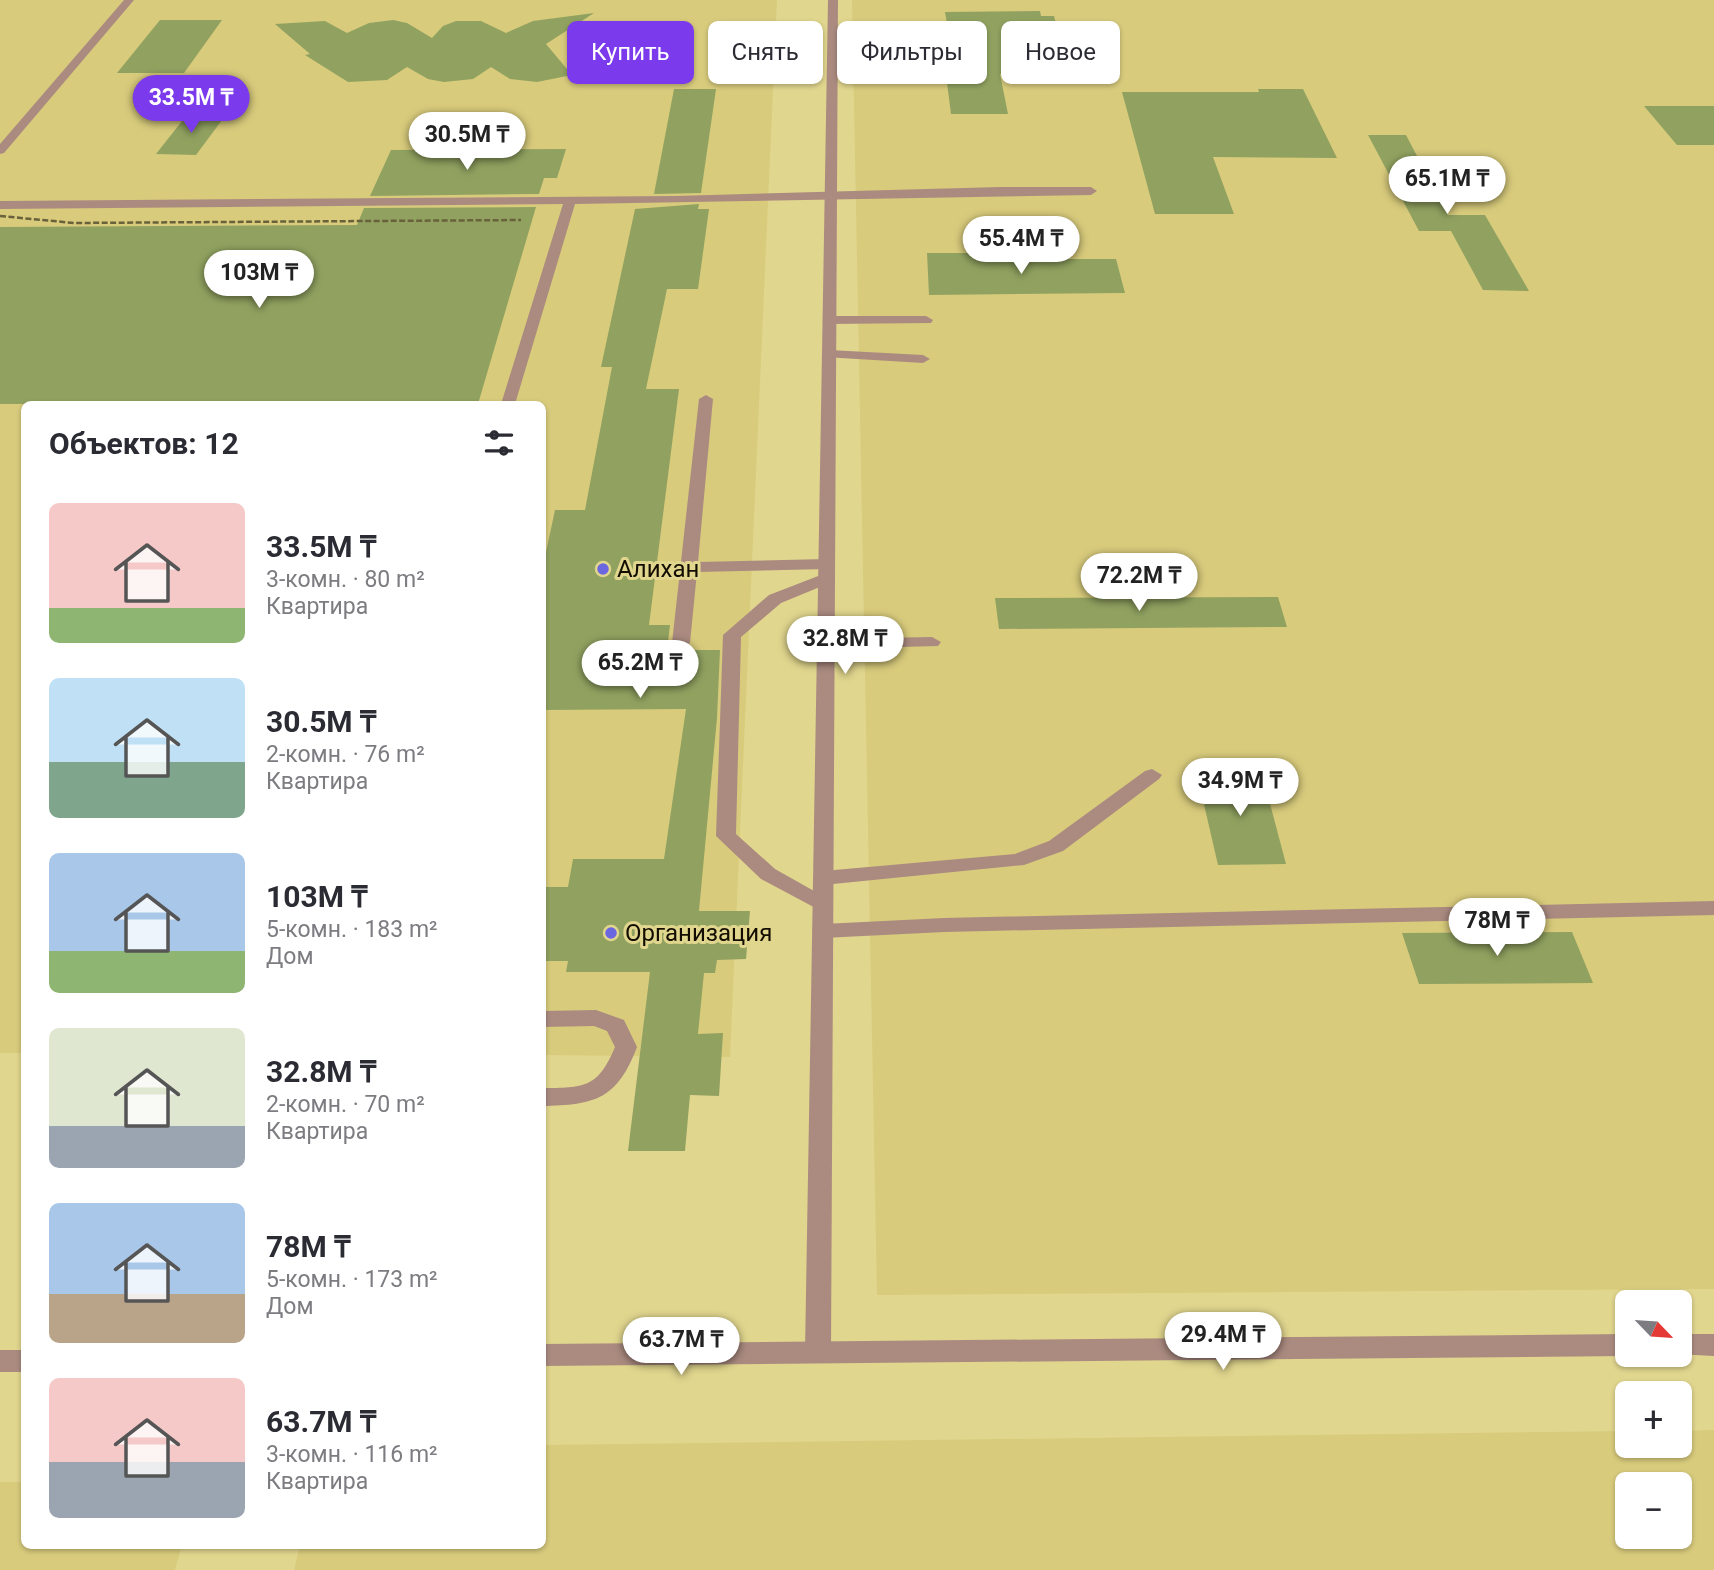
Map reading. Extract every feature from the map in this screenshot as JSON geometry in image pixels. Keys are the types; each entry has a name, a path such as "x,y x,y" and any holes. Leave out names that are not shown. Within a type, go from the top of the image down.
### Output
{"street":[{"path":"0,151 129,0"},
{"path":"818,1352 833,0"},
{"path":"0,205 570,201 831,193 1091,191"},
{"path":"509,401 570,201"},
{"path":"829,320 926,320"},
{"path":"829,355 923,359"},
{"path":"689,567 827,571"},
{"path":"823,905 768,874 726,836 733,635 775,599 827,571"},
{"path":"826,644 932,642"},
{"path":"823,878 1017,860 1056,846 1152,775"},
{"path":"823,931 944,925 1714,908"},
{"path":"546,1019 596,1018 616,1026 626,1047 617,1075 598,1092 572,1097 546,1097"},
{"path":"546,1355 1615,1345"},
{"path":"1692,1345 1714,1345"},
{"path":"0,1361 21,1361"}],"lane":[{"path":"681,643 706,399"}],"shaded area":[{"path":"0,0 777,0 776,21 708,21 708,84 773,84 730,1057 546,1055 546,401 21,401 21,1053 0,1053"},
{"path":"852,0 1714,0 1714,1289 877,1295 854,84 987,84 987,21 852,21"},
{"path":"1714,1430 1714,1570 294,1570 299,1549 546,1549 546,1445 1615,1431 1615,1458 1692,1458 1692,1431"},
{"path":"0,1482 21,1482 21,1549 181,1549 175,1570 0,1570"}],"building":[{"path":"1040,11 1041,16 1054,16 1055,21 1001,21 1000,74 1008,114 951,114 947,84 987,84 987,21 947,21 945,12"},
{"path":"594,13 582,21 567,21 567,30 546,44 567,69 567,76 537,82 510,79 491,67 473,79 444,82 428,79 407,67 387,80 348,82 305,55 310,54 275,24 325,21 347,33 369,23 393,20 407,23 432,38 443,26 456,21 481,21 506,33 533,21"},
{"path":"160,20 222,20 184,73 117,73"},
{"path":"674,89 716,89 701,193 654,194"},
{"path":"1258,89 1303,89 1337,158 1213,157 1234,214 1155,214 1122,92 1259,92"},
{"path":"1644,106 1714,106 1714,145 1677,145"},
{"path":"186,116 225,116 196,155 156,154"},
{"path":"1368,135 1406,135 1448,215 1485,215 1529,291 1483,290 1451,231 1419,231"},
{"path":"566,149 557,178 544,178 539,194 370,196 391,150"},
{"path":"699,204 698,209 709,209 698,289 667,289 646,389 679,389 649,625 670,625 667,650 720,650 717,718 699,911 750,911 746,959 717,960 715,973 704,973 698,1034 723,1033 719,1096 690,1095 685,1151 628,1151 650,972 566,972 568,961 546,961 546,887 568,887 573,859 664,859 686,709 546,710 546,552 555,510 585,510 612,367 601,367 635,209"},
{"path":"536,207 479,401 21,401 21,404 0,404 0,227 357,225 364,208"},
{"path":"927,253 972,253 973,259 1116,259 1125,293 929,295"},
{"path":"1278,597 1287,627 999,629 995,598"},
{"path":"1196,770 1261,770 1286,864 1218,865"},
{"path":"1572,932 1593,983 1419,984 1402,933"}],"railway":[{"path":"0,216 74,223 521,220"}],"place":[{"name":"Алихан","path":"603,569"},
{"name":"Организация","path":"611,933"}]}
